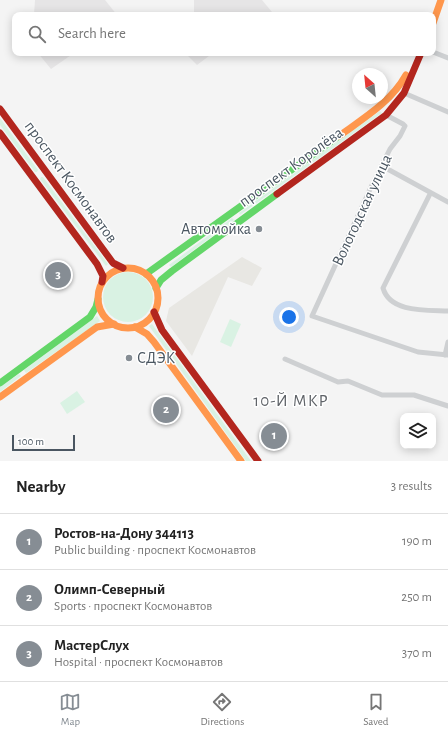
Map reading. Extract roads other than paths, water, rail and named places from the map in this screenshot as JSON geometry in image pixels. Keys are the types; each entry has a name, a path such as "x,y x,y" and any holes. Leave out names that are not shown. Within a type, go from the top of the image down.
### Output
{"main road":[{"path":"431,12 436,0"},
{"path":"436,14 441,0"},
{"name":"проспект Королёва","path":"146,274 379,107 402,85 415,56"},
{"name":"проспект Королёва","path":"156,288 172,271 386,115 404,93 420,56"},
{"path":"379,107 384,109 386,115"},
{"name":"проспект Космонавтов","path":"0,109 113,263 123,268"},
{"name":"проспект Космонавтов","path":"0,133 100,270 102,282"},
{"path":"34,179 45,171"},
{"path":"236,209 238,217 243,219"},
{"path":"0,383 90,317 96,307 102,282 109,275 123,268 137,269 146,274 156,288 158,303 154,312 147,321 135,326 106,324 97,327 0,398"},
{"path":"98,298 104,315 114,324"},
{"path":"154,312 162,330 258,461"},
{"path":"135,326 147,334 154,342 241,461"},
{"path":"17,371 24,374 24,380"}],"street":[{"path":"436,53 448,58"},
{"path":"404,93 448,112"},
{"name":"Вологодская улица","path":"386,115 404,124 404,126 382,166 312,316 418,352 447,355"},
{"path":"382,166 430,194 448,202"},
{"path":"430,194 383,288 384,294 393,303 404,307 448,312"},
{"path":"447,355 448,342"},
{"path":"285,359 338,382 348,381 382,395 414,395 448,406"}],"place":[{"name":"Автомойка","path":"259,229"},
{"name":"МастерСлух","path":"58,275"},
{"name":"СДЭК","path":"129,358"},
{"name":"Олимп-Северный","path":"166,410"},
{"name":"Ростов-на-Дону 344113","path":"274,436"}],"district":[{"name":"10-Й МКР","path":"291,400"}]}
